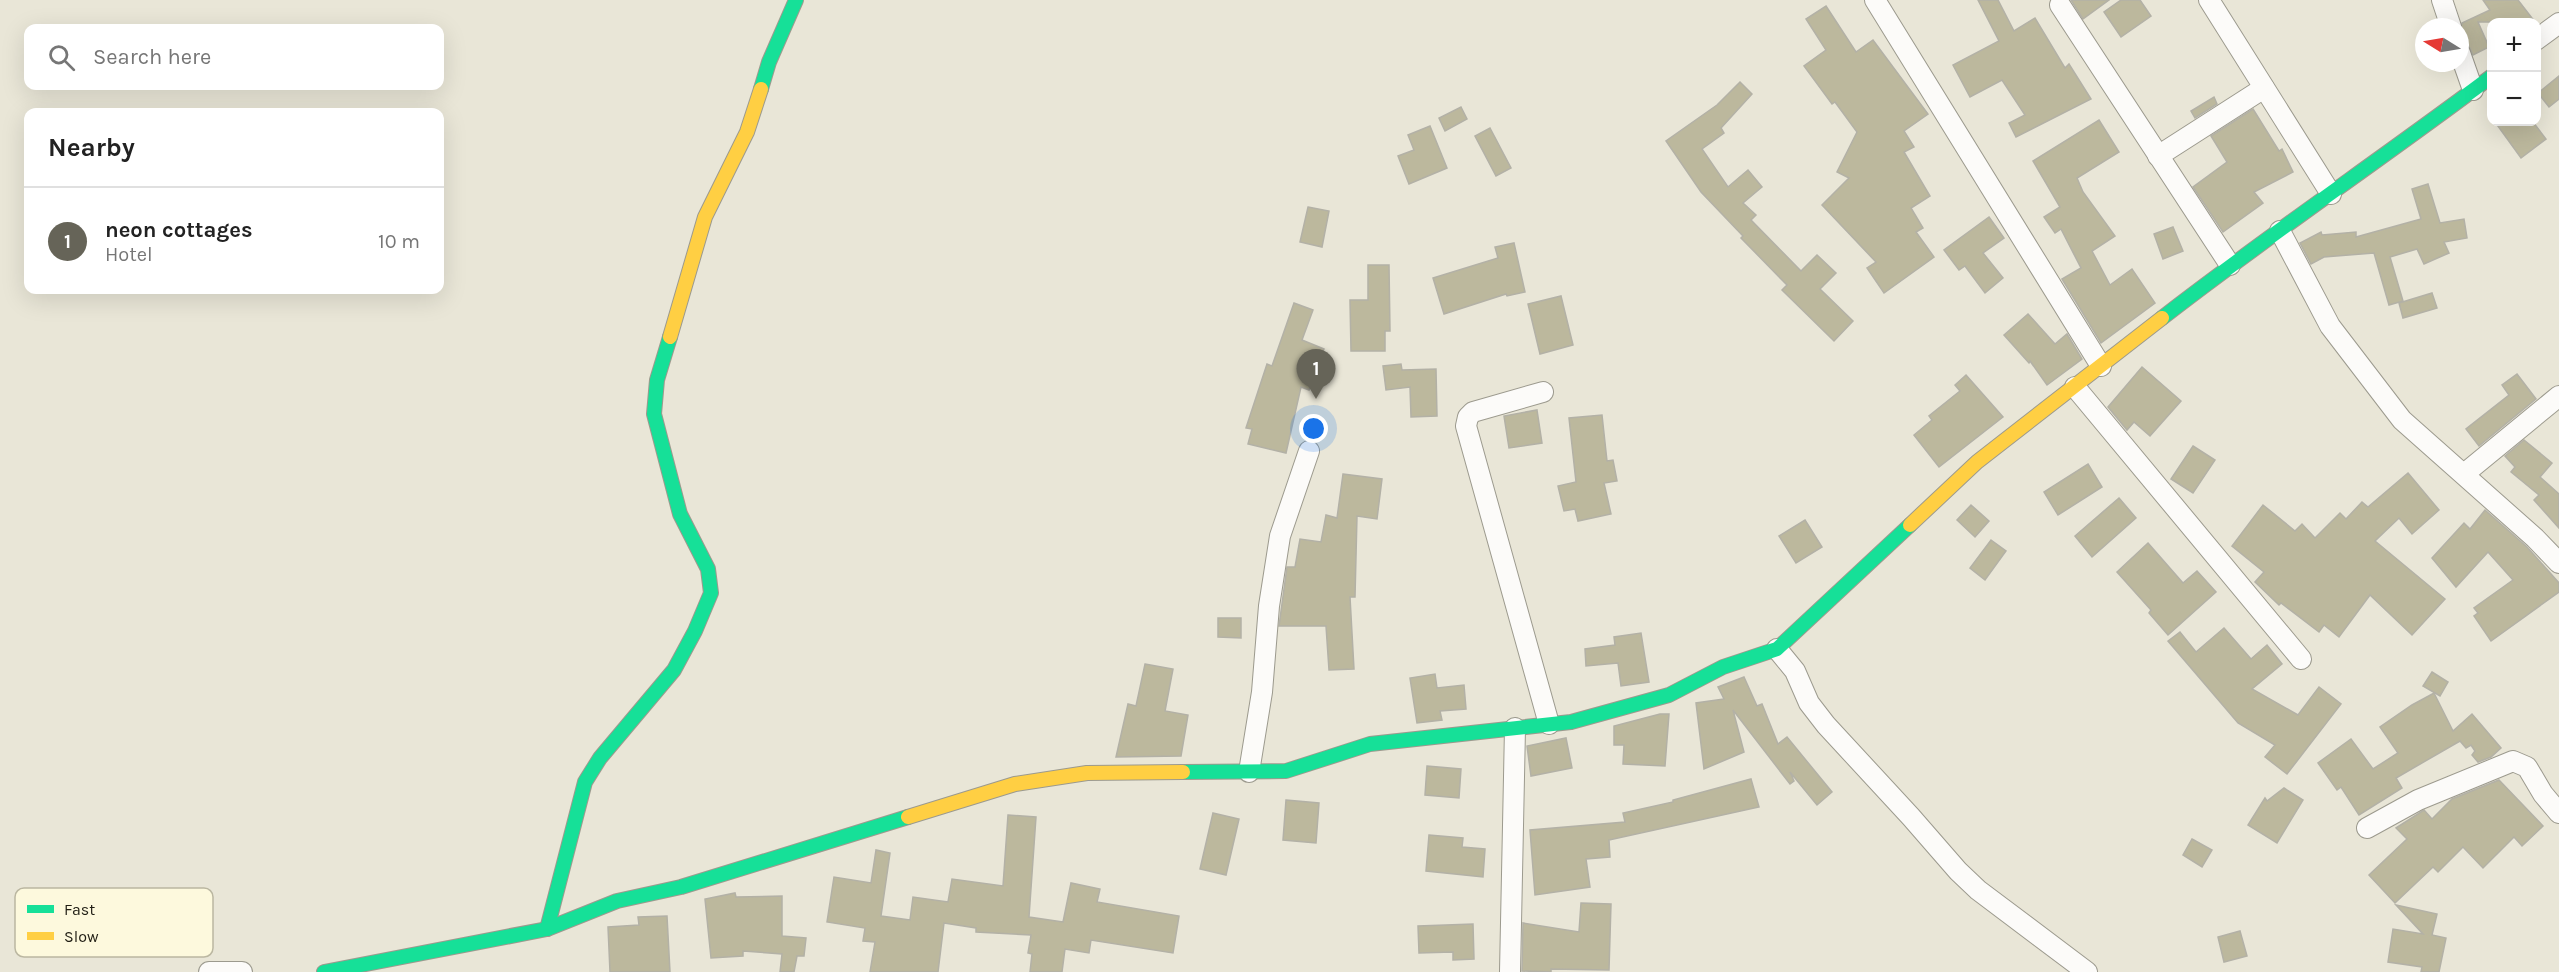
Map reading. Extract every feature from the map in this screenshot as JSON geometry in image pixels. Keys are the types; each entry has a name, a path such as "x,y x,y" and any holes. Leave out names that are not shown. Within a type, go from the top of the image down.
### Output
{"street":[{"path":"547,929 585,782 600,758 674,670 695,631 711,594 708,569 680,514 659,436 654,414 657,380 705,217 747,132 769,62 796,0"},
{"path":"1875,0 2101,366"},
{"path":"2209,0 2331,194"},
{"path":"2442,0 2448,18"},
{"path":"2060,5 2230,265"},
{"path":"2541,36 2559,22"},
{"path":"2467,72 2473,90"},
{"path":"324,972 547,929 617,901 681,887 1015,784 1087,772 1286,771 1370,744 1571,722 1669,695 1723,667 1778,649 1977,462 2230,265 2487,80"},
{"path":"2158,156 2264,88"},
{"path":"2280,231 2330,327 2402,420 2535,538 2559,563"},
{"path":"2075,387 2301,659"},
{"path":"1543,392 1473,412 1468,417 1466,426 1549,724"},
{"path":"2464,474 2559,396"},
{"path":"1249,772 1262,692 1269,606 1280,536 1309,451"},
{"path":"1778,649 1795,671 1809,703 1826,725 1958,871 1978,890 2087,972"},
{"path":"1510,972 1515,728"},
{"path":"2367,828 2418,800 2512,761 2527,767 2543,794 2559,813"},
{"path":"210,972 242,972"}],"building":[{"path":"1978,0 1998,0 2014,31 2035,18 2065,68 2069,64 2091,99 2016,137 2009,123 2025,115 2002,80 1970,97 1953,65 1999,41"},
{"path":"2071,0 2109,0 2083,19"},
{"path":"2121,0 2140,0 2151,16 2121,37 2104,12"},
{"path":"2483,0 2518,0 2532,18 2487,18 2487,22 2478,22 2487,42 2487,48 2473,55 2469,46 2469,20 2490,10"},
{"path":"1826,6 1856,52 1873,40 1928,114 1904,131 1914,147 1904,152 1930,196 1911,208 1923,228 1916,232 1934,257 1884,293 1867,268 1876,262 1822,205 1849,178 1837,172 1857,132 1835,102 1832,104 1804,66 1826,50 1806,19"},
{"path":"2559,76 2559,99 2549,107 2541,97 2541,91"},
{"path":"1740,82 1752,94 1721,128 1724,133 1702,149 1728,187 1748,170 1762,187 1743,203 1756,215 1751,220 1801,271 1817,255 1836,273 1820,289 1853,321 1834,341 1782,290 1787,285 1741,238 1743,236 1701,192 1666,141 1717,105"},
{"path":"2214,97 2217,104 2195,118 2191,111"},
{"path":"1461,107 1467,119 1445,131 1439,118"},
{"path":"2253,109 2279,151 2282,149 2293,172 2254,192 2263,203 2223,232 2193,187 2227,162 2211,136"},
{"path":"2099,120 2119,152 2077,178 2083,192 2115,236 2092,251 2110,285 2132,269 2155,303 2101,343 2062,279 2081,268 2061,229 2055,233 2044,217 2060,207 2033,161"},
{"path":"1430,126 1447,168 1409,184 1398,156 1414,150 1408,135"},
{"path":"2498,126 2536,126 2546,139 2521,158"},
{"path":"1490,128 1511,168 1496,176 1475,136"},
{"path":"2428,184 2440,223 2464,219 2467,238 2444,242 2449,253 2424,264 2417,249 2390,257 2403,301 2389,305 2374,253 2324,257 2311,264 2300,243 2321,232 2322,235 2356,232 2356,237 2421,219 2412,189"},
{"path":"1308,207 1329,211 1322,247 1300,242"},
{"path":"1989,217 2004,238 1983,253 2003,278 1985,293 1965,266 1959,270 1944,250"},
{"path":"2173,227 2183,251 2163,259 2154,234"},
{"path":"1514,243 1525,292 1507,296 1506,294 1444,314 1433,278 1498,258 1495,247"},
{"path":"1368,265 1389,265 1390,331 1385,331 1385,351 1351,351 1350,300 1368,300"},
{"path":"2432,293 2437,308 2403,318 2399,303"},
{"path":"1561,296 1573,345 1540,354 1528,304"},
{"path":"1294,303 1313,310 1302,340 1324,349 1309,390 1301,387 1286,453 1248,444 1252,429 1246,428 1267,364 1272,366"},
{"path":"2028,314 2055,344 2067,334 2082,359 2047,385 2030,361 2029,363 2004,335"},
{"path":"1401,364 1402,370 1436,369 1437,416 1411,417 1410,387 1386,390 1383,366"},
{"path":"2142,367 2181,401 2150,436 2134,422 2127,430 2108,407"},
{"path":"2517,374 2536,399 2479,446 2466,429 2509,395 2502,385"},
{"path":"1966,375 2003,417 1939,467 1914,435 1932,420 1929,416 1960,391 1955,385"},
{"path":"1537,410 1542,443 1509,448 1504,416"},
{"path":"1602,415 1607,461 1613,460 1617,481 1604,483 1611,514 1578,521 1575,509 1564,511 1558,486 1576,482 1569,418"},
{"path":"2524,440 2552,463 2540,477 2559,494 2559,528 2534,500 2539,495 2511,472 2515,467 2505,456"},
{"path":"2193,446 2215,460 2193,493 2171,479"},
{"path":"2088,464 2102,487 2058,515 2044,492"},
{"path":"2408,473 2439,510 2412,534 2399,518 2375,541 2445,599 2412,635 2370,595 2339,637 2324,625 2319,632 2281,603 2279,605 2255,582 2264,572 2232,546 2263,505 2295,531 2302,524 2315,538 2340,513 2346,519 2362,502 2368,507"},
{"path":"1343,474 1382,479 1377,519 1357,516 1355,597 1350,597 1354,669 1329,670 1326,626 1279,626 1287,567 1295,567 1300,539 1321,542 1326,515 1337,518"},
{"path":"2119,498 2136,518 2092,557 2075,536"},
{"path":"1971,505 1989,521 1975,537 1957,520"},
{"path":"2485,510 2527,547 2559,583 2559,592 2491,641 2474,616 2478,613 2474,608 2513,580 2488,552 2456,587 2432,558 2464,523 2470,529"},
{"path":"1805,520 1822,547 1796,563 1779,536"},
{"path":"1991,540 2006,551 1985,580 1970,568"},
{"path":"2148,543 2183,583 2197,571 2216,592 2168,635 2149,613 2151,610 2117,572"},
{"path":"1218,618 1241,618 1241,638 1218,637"},
{"path":"2224,628 2251,659 2267,645 2282,664 2252,689 2298,715 2319,687 2341,704 2287,774 2265,757 2275,745 2238,723 2168,641 2180,632 2196,652"},
{"path":"1641,633 1649,682 1621,686 1618,663 1586,666 1585,649 1615,645 1614,637"},
{"path":"1145,664 1173,669 1165,711 1188,715 1181,756 1116,757 1128,704 1136,706"},
{"path":"2432,672 2448,682 2440,696 2423,686"},
{"path":"1435,674 1437,688 1464,685 1466,709 1440,711 1442,720 1417,723 1410,678"},
{"path":"1744,677 1757,706 1762,704 1778,744 1787,737 1832,792 1817,805 1790,772 1794,781 1790,784 1733,710 1744,752 1704,769 1696,703 1724,699 1718,687"},
{"path":"2434,693 2453,731 2472,714 2501,748 2491,757 2478,762 2472,755 2475,751 2471,745 2466,748 2460,741 2396,778 2402,788 2359,815 2341,787 2337,790 2318,763 2351,739 2373,769 2398,753 2380,727"},
{"path":"1660,714 1669,714 1665,766 1623,764 1624,745 1614,745 1614,726"},
{"path":"1566,738 1572,768 1531,776 1527,746"},
{"path":"1427,766 1461,769 1459,798 1425,795"},
{"path":"1751,779 1759,807 1609,840 1610,857 1586,859 1590,887 1535,895 1530,830 1625,822 1623,813 1673,802 1673,800"},
{"path":"2499,780 2543,826 2522,846 2514,837 2483,868 2463,847 2438,872 2433,867 2395,903 2369,875 2407,839 2396,828 2424,810 2432,819 2452,799"},
{"path":"2284,788 2303,800 2277,843 2248,825 2265,798 2267,801"},
{"path":"1286,800 1319,803 1316,843 1283,840"},
{"path":"1213,813 1239,819 1226,875 1200,869"},
{"path":"1008,815 1036,817 1029,917 1063,922 1071,883 1100,889 1097,902 1179,916 1173,953 1091,940 1089,953 1065,949 1062,972 1030,972 1032,954 1028,953 1031,935 976,932 976,928 944,923 938,972 870,972 875,942 863,941 865,928 827,922 834,877 871,883 876,850 890,853 881,916 910,920 913,897 948,902 952,879 1003,886"},
{"path":"1429,835 1463,838 1462,847 1485,849 1483,877 1426,871"},
{"path":"2192,839 2212,850 2202,867 2183,855"},
{"path":"735,893 736,897 782,896 782,936 806,938 804,956 797,956 794,972 780,972 782,954 743,951 743,956 711,958 705,899"},
{"path":"1581,903 1611,904 1609,970 1522,971 1523,923 1579,932"},
{"path":"2396,905 2437,914 2432,935 2446,938 2439,972 2421,972 2422,967 2388,962 2393,929 2423,934"},
{"path":"667,916 670,972 610,972 608,927 639,925 638,917"},
{"path":"1473,924 1474,959 1453,960 1453,952 1419,953 1418,926"},
{"path":"2240,931 2247,956 2224,962 2218,937"}],"traffic: fast":[{"path":"761,89 769,62 796,0"},
{"path":"2162,318 2487,80"},
{"path":"547,929 585,782 600,758 674,670 695,631 711,593 708,569 680,514 654,414 657,380 670,337"},
{"path":"1183,772 1286,771 1370,744 1571,722 1669,695 1723,667 1777,649 1910,525"},
{"path":"324,972 547,929 617,901 681,887 908,817"}],"traffic: slow":[{"path":"670,337 705,217 747,132 761,89"},
{"path":"1910,525 1977,462 2162,318"},
{"path":"908,817 1015,784 1087,773 1183,772"}],"place":[{"name":"neon cottages","path":"1316,399"}]}
